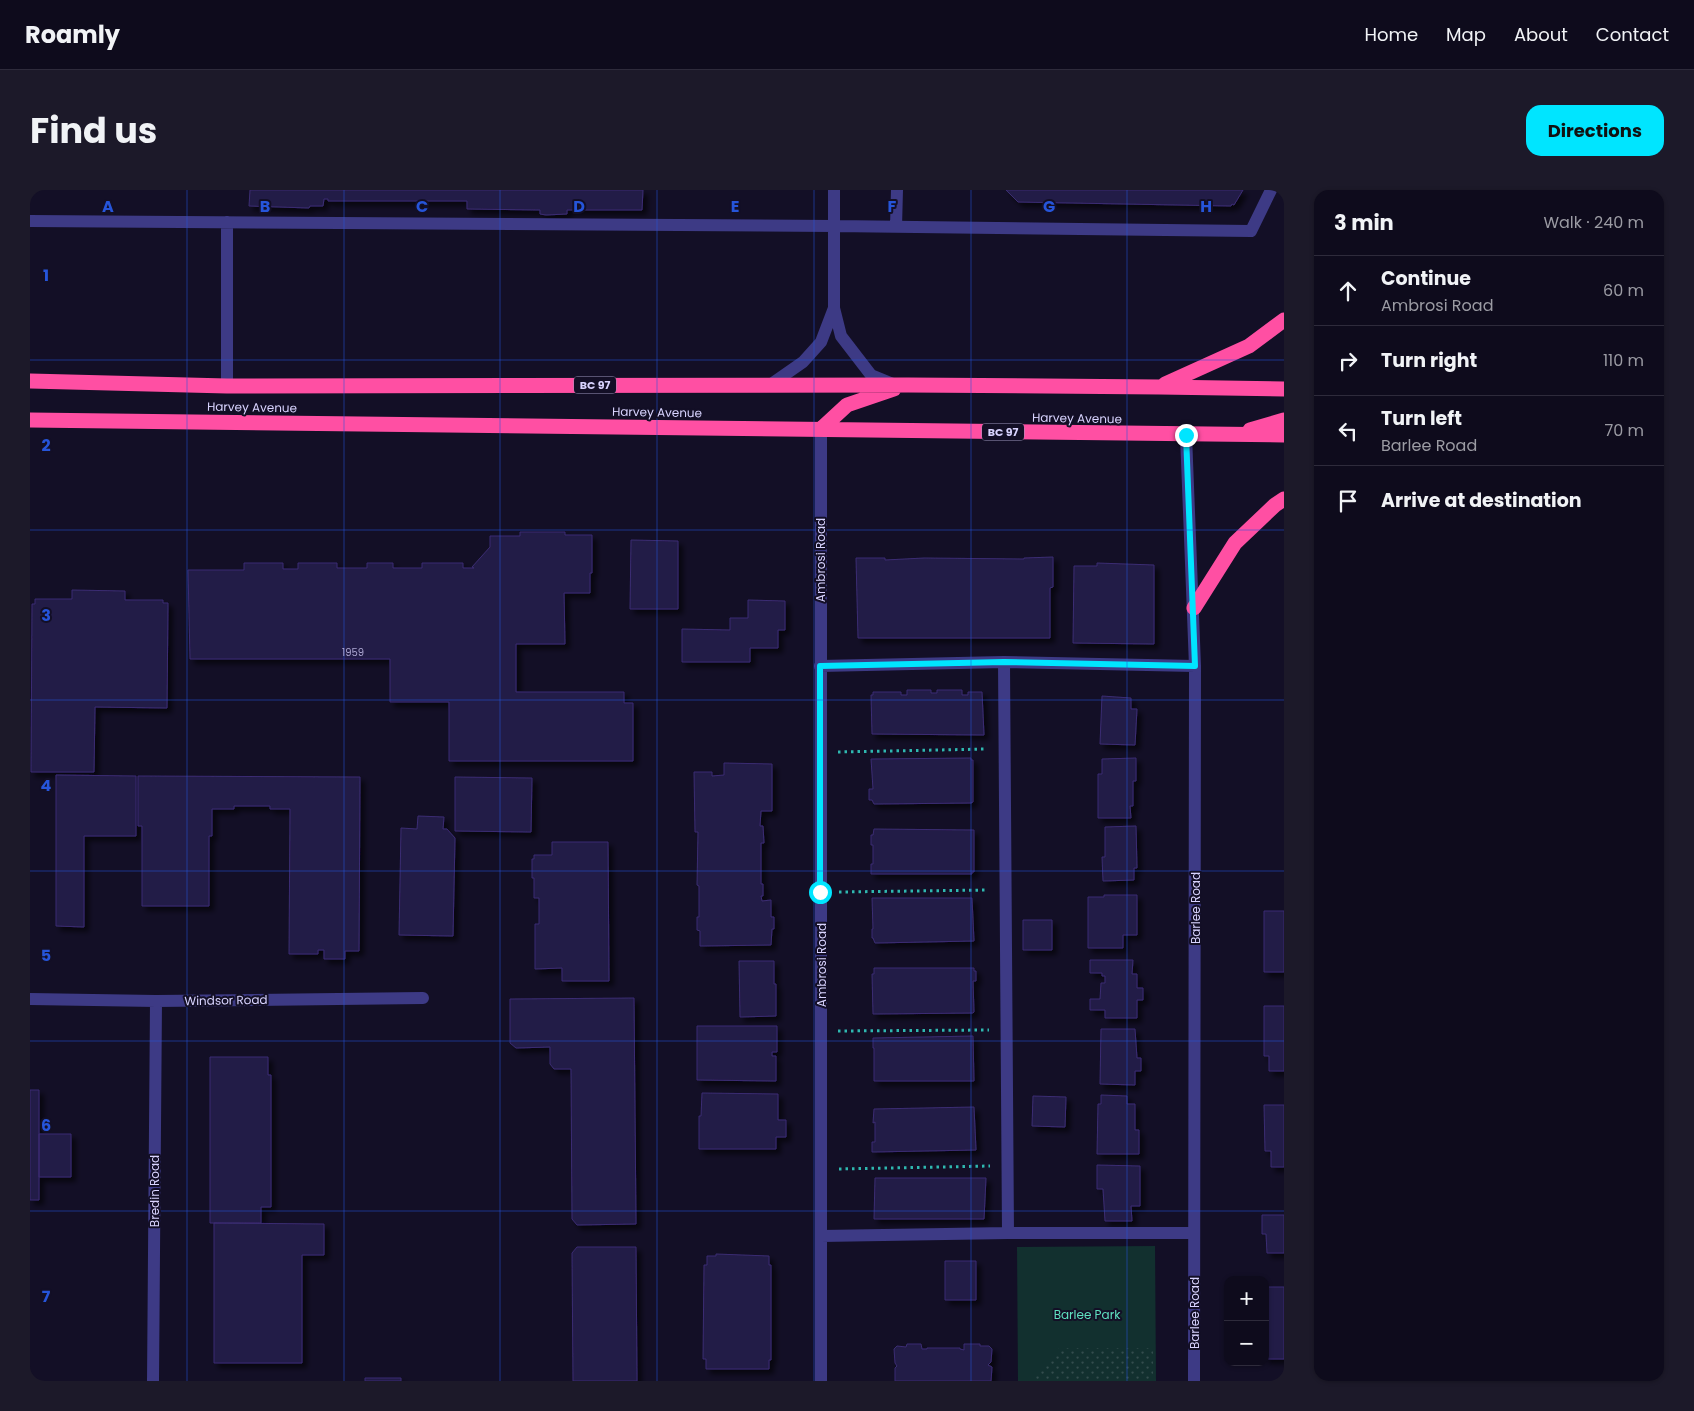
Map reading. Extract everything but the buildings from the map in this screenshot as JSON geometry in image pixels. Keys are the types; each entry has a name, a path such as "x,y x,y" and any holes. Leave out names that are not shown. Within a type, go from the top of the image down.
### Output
{"highway":[{"path":"1160,386 1249,346 1284,320"},
{"name":"Harvey Avenue","path":"30,381 227,386 901,384 1284,389"},
{"path":"821,429 847,405 901,384"},
{"name":"Harvey Avenue","path":"30,420 1284,435"},
{"path":"1236,434 1284,420"},
{"path":"1194,608 1236,543 1275,505 1284,499"}],"street":[{"path":"834,190 834,308 841,336 871,375 901,384"},
{"path":"896,227 897,190"},
{"path":"30,221 834,226 1251,231 1271,190"},
{"path":"227,222 227,386"},
{"path":"770,385 803,362 821,342 834,308"},
{"name":"Ambrosi Road","path":"821,429 821,1381"},
{"name":"Barlee Road","path":"1186,435 1195,666 1194,1381"},
{"path":"820,666 1004,662 1195,666"},
{"path":"1004,662 1008,1233"},
{"name":"Windsor Road","path":"30,999 156,1001 423,998"},
{"name":"Bredin Road","path":"153,1381 156,1001"},
{"path":"821,1236 1194,1233"}],"path":[{"path":"820,752 1005,749"},
{"path":"820,892 1006,890"},
{"path":"821,1032 1007,1030"},
{"path":"821,1170 1008,1166"}],"green space":[{"name":"Barlee Park","path":"1155,1246 1156,1381 1018,1381 1017,1247"},
{"path":"1059,1348 1153,1348 1153,1381 1031,1381"}],"route":[{"path":"820,892 820,666 1004,662 1195,666 1186,435"}]}
